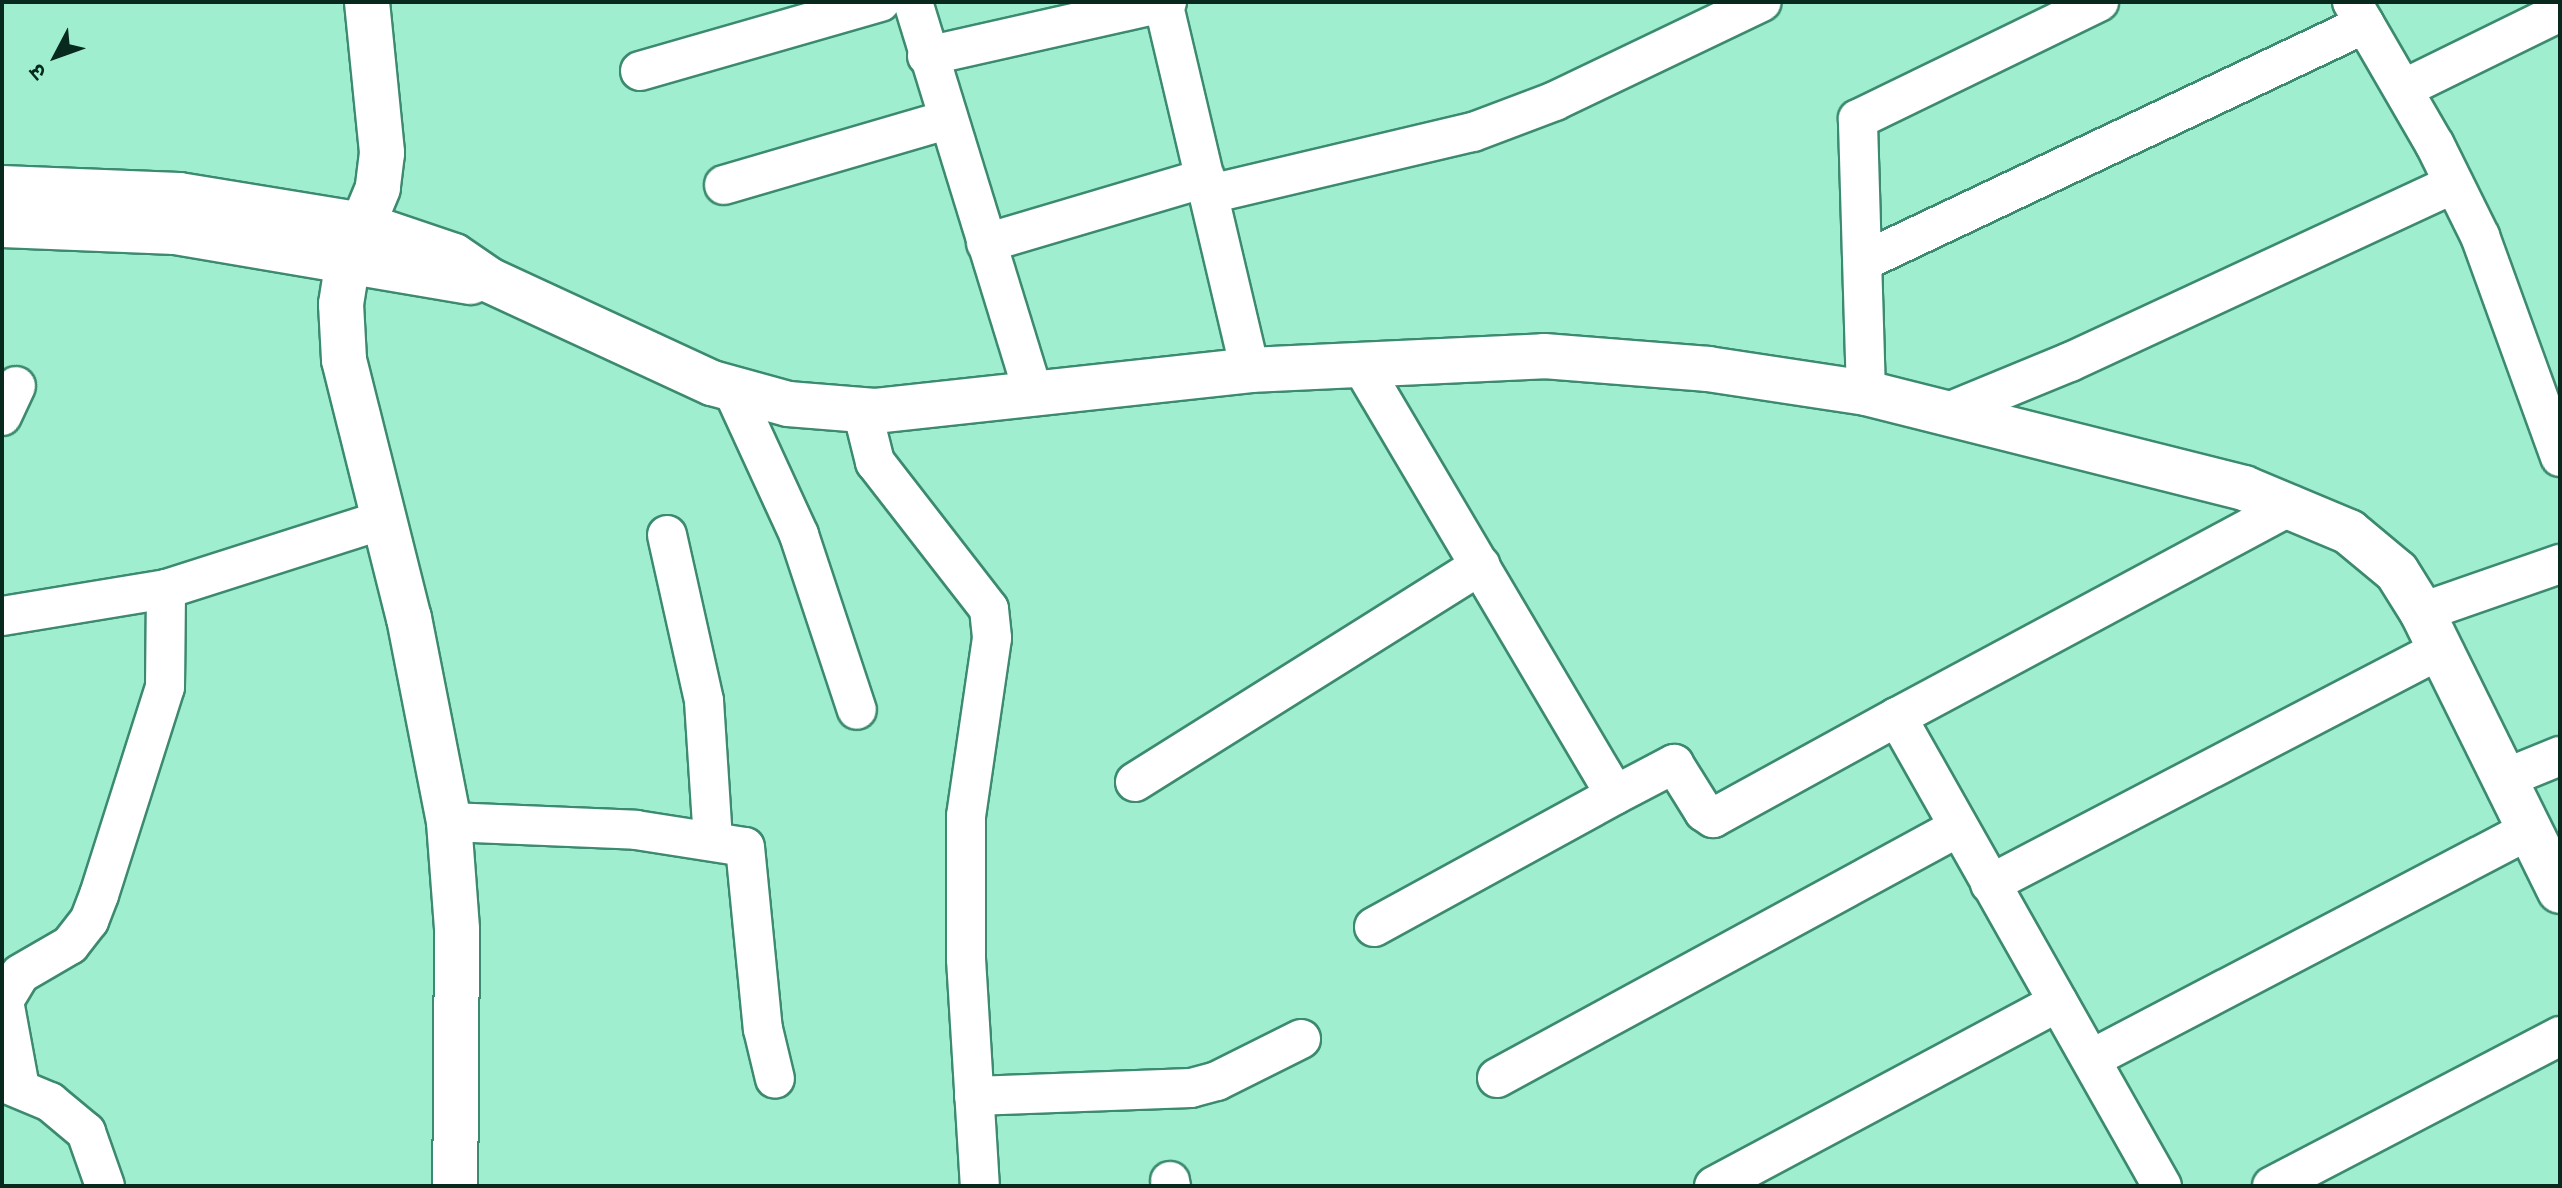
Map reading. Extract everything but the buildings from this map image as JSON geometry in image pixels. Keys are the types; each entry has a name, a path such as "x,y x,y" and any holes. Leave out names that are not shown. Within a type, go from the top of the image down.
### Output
{"main road":[{"path":"367,2 382,153 378,188 355,242 341,304 344,360 385,519 449,822 457,929 455,1186"},
{"path":"2,188 179,195 355,242 453,283 489,280 732,389 788,404 862,410 1034,396 1250,370 1544,356 1708,369 1866,393 2244,488 2292,505 2349,532 2397,572 2432,630 2560,891"},
{"path":"2,225 355,242"}],"street":[{"path":"640,71 880,2"},
{"path":"913,2 927,56 1034,396"},
{"path":"927,56 1164,2 1250,370"},
{"path":"986,243 1208,186 1473,132 1555,101 1762,2"},
{"path":"1866,393 1858,119 2099,2"},
{"path":"2403,89 2560,12"},
{"path":"1864,261 2358,13 2403,89 2490,264 2560,457"},
{"path":"724,185 947,120"},
{"path":"1948,412 2112,343 2452,185"},
{"path":"1361,365 1615,795"},
{"path":"732,389 799,535 857,710"},
{"path":"862,410 875,462 989,609 992,638 966,816 966,959 980,1186"},
{"path":"1374,927 1674,764 1704,812 1713,818 2292,505"},
{"path":"2,616 166,589 385,519"},
{"path":"667,535 704,701 713,839"},
{"path":"1990,884 2432,630 2560,564"},
{"path":"1135,782 1481,565"},
{"path":"105,1186 86,1132 50,1102 11,1085 4,1001 20,974 70,945 89,921 158,718 169,665 166,589"},
{"path":"1897,717 1957,828 2091,1059 2151,1182"},
{"path":"2506,778 2560,756"},
{"path":"449,822 636,830 739,843 747,854 763,1029 775,1079"},
{"path":"1497,1078 1957,828"},
{"path":"2091,1059 2531,829"},
{"path":"1714,1186 2058,1002"},
{"path":"2272,1186 2560,1036"},
{"path":"974,1096 1191,1088 1301,1039"}]}
